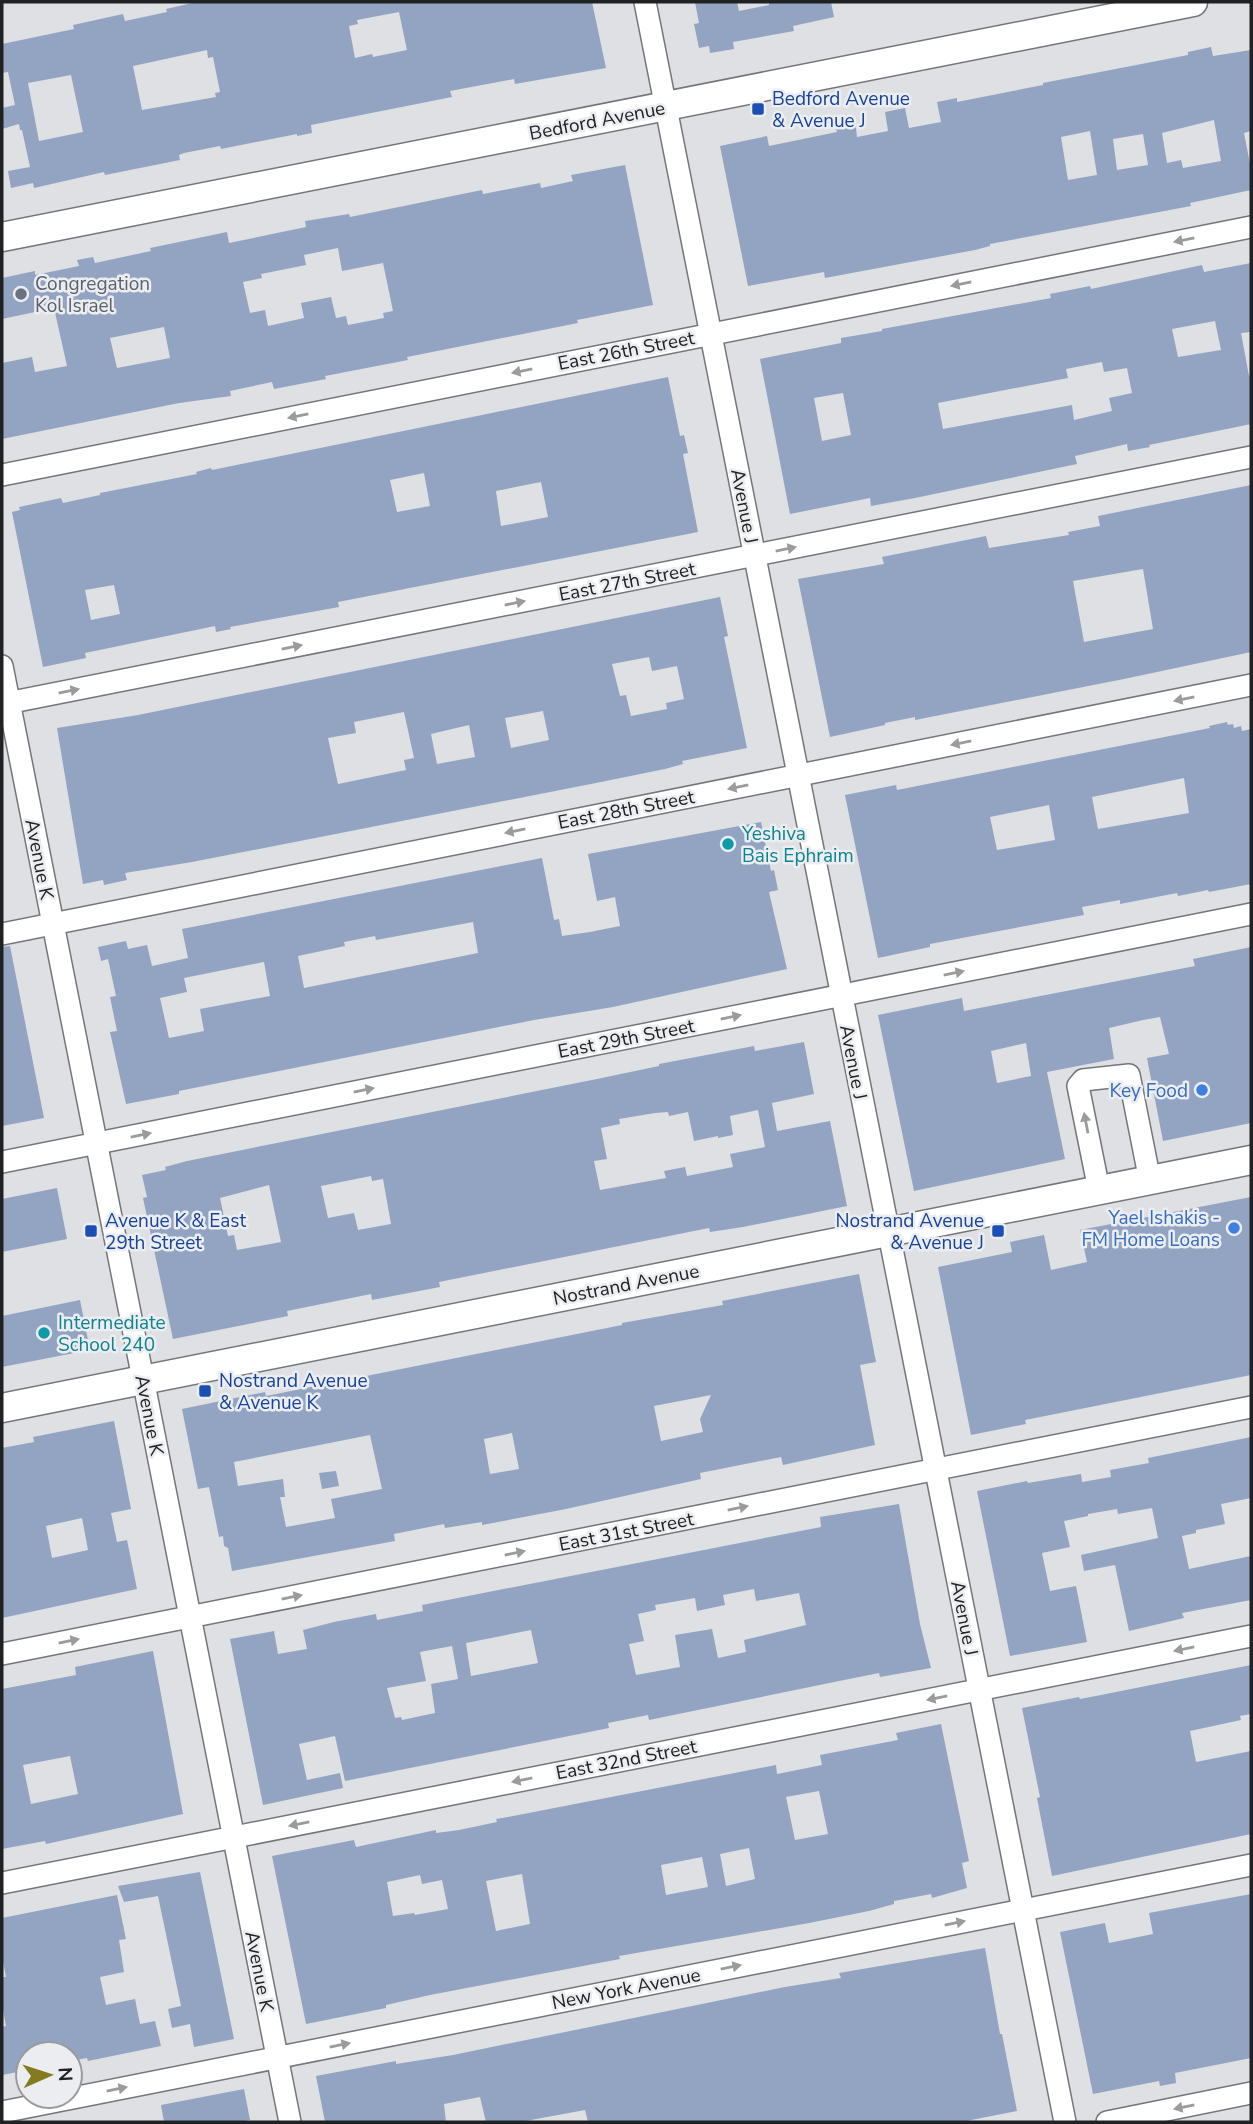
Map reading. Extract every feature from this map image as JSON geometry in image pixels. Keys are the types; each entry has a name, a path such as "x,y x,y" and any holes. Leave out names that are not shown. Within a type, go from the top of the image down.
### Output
{"main road":[{"name":"Bedford Avenue","path":"2,237 1193,2"},
{"name":"Nostrand Avenue","path":"2,1408 1251,1160"}],"street":[{"name":"Avenue J","path":"645,2 1065,2122"},
{"name":"East 26th Street","path":"2,475 1251,227"},
{"name":"East 27th Street","path":"5,703 1251,457"},
{"name":"Avenue K","path":"2,666 5,703 53,923 290,2122"},
{"name":"East 28th Street","path":"2,934 1251,685"},
{"name":"East 29th Street","path":"2,1162 1251,914"},
{"path":"1099,1190 1078,1086 1083,1080 1129,1075 1150,1181"},
{"name":"East 31st Street","path":"2,1654 1251,1407"},
{"name":"East 32nd Street","path":"2,1883 1251,1636"},
{"name":"New York Avenue","path":"2,2112 1251,1865"},
{"path":"1107,2122 1251,2093"}],"building":[{"path":"197,2 592,2 606,68 515,84 514,79 450,91 452,97 311,125 312,133 184,153 179,155 180,160 105,175 104,172 34,188 33,183 11,188 8,171 30,167 19,124 2,129 2,108 15,105 8,72 2,73 2,44 74,29 73,25 123,14 125,21 167,12 166,9","holes":["399,12 407,50 355,58 349,26 358,24 357,20","207,50 208,58 213,57 220,92 215,93 216,97 142,110 133,66","71,75 83,132 39,141 28,83"]},
{"path":"695,2 737,2 739,11 769,5 769,2 831,2 834,17 793,26 794,31 733,42 734,49 710,53 709,46 699,48 694,24 699,23"},
{"path":"1211,47 1213,56 1251,50 1251,131 1244,133 1251,169 1251,190 1190,203 1191,206 990,244 975,250 825,278 824,272 748,286 720,146 767,136 769,146 837,132 835,123 855,120 857,137 888,131 885,112 905,108 909,128 941,122 937,102 957,98 957,102 1043,85 1188,55 1188,52","holes":["1214,120 1221,161 1183,168 1181,160 1167,163 1162,133","1090,131 1097,175 1068,180 1061,137","1143,134 1148,165 1117,170 1113,139"]},
{"path":"625,165 653,305 407,357 408,360 325,376 326,379 274,389 272,382 230,391 231,396 179,403 2,439 2,363 32,357 35,372 67,366 54,308 2,319 2,278 35,271 35,275 79,266 77,260 93,257 95,263 227,232 229,243 306,227 305,221 349,214 350,217 482,190 483,194 540,183 541,188 573,181 571,175","holes":["338,248 342,271 383,263 393,311 383,313 384,318 348,325 346,316 336,318 331,297 301,303 304,318 268,326 265,310 250,313 243,282 262,278 261,274 306,265 304,255","164,327 170,358 117,368 110,338"]},
{"path":"1251,263 1251,332 1241,333 1249,376 1251,375 1251,424 1128,451 1127,444 1075,456 1077,464 915,498 871,506 870,498 790,514 760,359 841,343 841,338 882,329 1051,298 1050,294 1090,286 1091,289 1202,265 1204,272","holes":["1215,321 1221,350 1178,357 1172,329","1102,362 1104,372 1127,368 1132,393 1109,398 1112,411 1074,420 1072,405 943,429 938,403 1068,378 1066,369","843,393 851,435 822,441 814,398"]},
{"path":"668,377 680,436 684,435 688,453 683,454 698,532 338,602 339,607 230,627 231,629 216,632 215,626 85,653 86,658 43,667 12,512 20,510 19,507 61,498 63,503 197,474 196,472 211,468 212,470","holes":["424,473 430,506 397,512 390,480","541,482 548,517 501,526 496,491","114,585 120,614 91,620 85,590"]},
{"path":"1251,485 1251,652 915,720 915,717 885,723 830,737 798,579 884,564 882,557 986,536 989,548 1069,535 1068,532 1100,526 1098,516","holes":["1143,569 1153,629 1084,642 1073,581"]},
{"path":"720,597 728,636 724,637 747,748 596,783 125,873 127,880 104,885 103,880 83,884 57,728 138,715","holes":["649,657 652,671 677,666 684,699 666,703 667,709 631,716 626,695 620,696 612,664","543,711 549,740 511,748 505,718","404,712 414,758 404,760 406,770 338,784 328,738 356,733 354,722","469,725 475,757 437,764 431,734"]},
{"path":"1227,722 1228,725 1233,724 1234,728 1241,726 1242,731 1251,729 1251,884 1209,892 1208,890 1178,896 1177,893 1120,904 1120,900 1082,907 1084,915 930,944 930,947 878,958 845,795 896,785 897,790 1210,728 1209,726","holes":["1184,778 1189,813 1098,829 1092,797","1049,805 1055,840 997,850 990,817"]},
{"path":"761,822 771,871 774,870 778,890 769,892 787,969 613,1007 534,1020 126,1104 110,1032 117,1031 110,997 116,996 108,959 101,961 98,947 126,941 128,949 147,945 152,966 188,958 182,929 542,858 554,920 559,919 562,936 620,926 615,897 597,901 588,854","holes":["473,922 478,953 304,988 298,956 345,946 344,942 375,936 376,940","264,962 270,996 200,1009 204,1031 169,1038 160,998 187,992 184,978"]},
{"path":"10,946 44,1118 2,1126 2,947"},
{"path":"1251,947 1251,1123 1163,1141 1147,1058 1169,1054 1160,1017 1143,1020 1109,1028 1114,1059 1047,1072 1065,1159 914,1191 878,1015 962,998 964,1011 1195,966 1193,959","holes":["1026,1043 1031,1076 997,1083 991,1051"]},
{"path":"804,1042 814,1094 772,1103 777,1131 830,1121 847,1206 743,1227 710,1232 709,1228 439,1282 440,1287 372,1300 371,1294 287,1311 288,1316 173,1339 143,1198 147,1197 142,1175 166,1170 165,1167 187,1161 597,1079 659,1064 754,1046 755,1051","holes":["758,1110 765,1147 730,1154 733,1167 687,1176 685,1167 664,1171 666,1178 600,1190 594,1161 607,1159 601,1128 620,1124 619,1119 655,1113 668,1112 669,1116 688,1112 694,1141 733,1135 730,1116","371,1176 372,1181 383,1179 391,1224 358,1230 354,1213 328,1218 321,1186","269,1185 281,1242 237,1250 234,1235 228,1236 220,1198"]},
{"path":"57,1188 67,1239 2,1252 2,1199"},
{"path":"1251,1197 1251,1375 1025,1420 1026,1424 971,1435 938,1267 1012,1252 1010,1242 1044,1235 1051,1270 1087,1262 1080,1230"},
{"path":"859,1274 876,1362 860,1365 875,1445 783,1465 781,1457 700,1473 701,1479 566,1509 482,1525 482,1522 445,1528 444,1524 394,1534 395,1541 232,1571 228,1548 224,1546 223,1536 219,1537 209,1487 198,1489 182,1409 265,1392 266,1396 723,1305 722,1301","holes":["711,1395 700,1419 703,1432 661,1441 654,1406","512,1433 519,1469 490,1474 484,1439","370,1435 382,1489 331,1499 335,1518 286,1527 280,1497 285,1497 283,1479 238,1486 234,1462"]},
{"name":"Intermediate School 240","path":"80,1300 90,1350 2,1367 2,1316"},
{"path":"114,1421 131,1509 111,1513 117,1542 127,1540 137,1589 2,1618 2,1448 34,1442 33,1437","holes":["82,1518 88,1550 52,1558 46,1526"]},
{"path":"1251,1437 1251,1498 1221,1504 1225,1524 1182,1536 1189,1569 1251,1556 1251,1600 1182,1613 1184,1618 1129,1631 1115,1565 1084,1571 1081,1555 1158,1538 1152,1508 1118,1514 1117,1509 1088,1514 1064,1521 1070,1547 1042,1553 1050,1591 1076,1586 1087,1642 1010,1656 977,1491 1081,1474 1082,1482 1111,1477 1110,1470 1149,1463 1148,1458"},
{"path":"336,1471 339,1486 322,1489 319,1473"},
{"path":"899,1504 920,1624 931,1668 880,1677 879,1673 649,1720 648,1715 608,1723 609,1728 345,1781 335,1736 299,1744 307,1780 340,1773 343,1788 263,1805 230,1639 274,1631 278,1654 307,1649 303,1630 334,1622 376,1614 377,1620 423,1611 422,1605 821,1527 820,1517","holes":["754,1589 756,1601 799,1593 806,1625 744,1640 746,1652 718,1658 712,1629 675,1635 680,1667 636,1675 629,1644 644,1641 638,1614 656,1610 655,1605 695,1598 697,1611 725,1605 723,1595","531,1630 538,1663 471,1676 466,1643","452,1646 458,1679 431,1684 435,1713 402,1720 401,1717 395,1718 387,1688 426,1681 420,1652"]},
{"path":"153,1651 183,1814 46,1844 45,1841 2,1849 2,1689 76,1675 75,1667","holes":["70,1756 78,1794 31,1804 23,1765"]},
{"path":"1251,1665 1251,1714 1240,1716 1241,1720 1190,1731 1196,1762 1251,1751 1251,1834 1052,1876 1022,1708"},
{"path":"941,1724 969,1861 962,1863 967,1888 932,1898 931,1894 894,1901 894,1904 869,1911 809,1923 619,1956 620,1959 430,1995 386,2005 386,2008 306,2024 272,1856 354,1840 356,1847 436,1830 436,1833 459,1830 497,1822 496,1819 776,1765 777,1774 822,1765 820,1755 898,1740 896,1733","holes":["819,1791 828,1834 795,1840 786,1797","749,1848 755,1879 726,1886 720,1854","702,1857 708,1887 666,1895 661,1865","522,1874 530,1924 496,1931 486,1881","420,1875 422,1884 442,1880 448,1909 393,1916 387,1882"]},
{"path":"200,1872 234,2039 194,2047 190,2024 172,2028 168,2009 181,2006 158,1896 124,1902 118,1886"},
{"path":"1251,1894 1251,2058 1175,2073 1176,2083 1160,2086 1159,2081 1093,2094 1060,1932 1105,1923 1109,1943 1153,1934 1149,1913"},
{"path":"117,1895 126,1939 119,1940 124,1972 100,1977 106,2005 135,1999 140,2024 155,2021 161,2046 88,2061 84,2059 84,2040 14,2040 14,2073 2,2075 2,2027 6,2026 2,2004 2,1977 6,1977 2,1956 2,1918"},
{"path":"985,1948 1017,2111 961,2122 588,2122 585,2110 520,2122 486,2122 480,2097 444,2104 446,2122 325,2122 316,2076 396,2061 396,2064 453,2055 841,1978 839,1973"},
{"path":"244,2089 250,2120 164,2122 161,2105"}],"place":[{"name":"Bedford Avenue & Avenue J","path":"758,109"},
{"name":"Congregation Kol Israel","path":"21,294"},
{"name":"Yeshiva Bais Ephraim","path":"728,844"},
{"name":"Key Food","path":"1202,1090"},
{"name":"Yael Ishakis - FM Home Loans","path":"1234,1228"},
{"name":"Avenue K & East 29th Street","path":"91,1231"},
{"name":"Nostrand Avenue & Avenue J","path":"998,1231"},
{"name":"Intermediate School 240","path":"44,1333"},
{"name":"Nostrand Avenue & Avenue K","path":"205,1391"}]}
